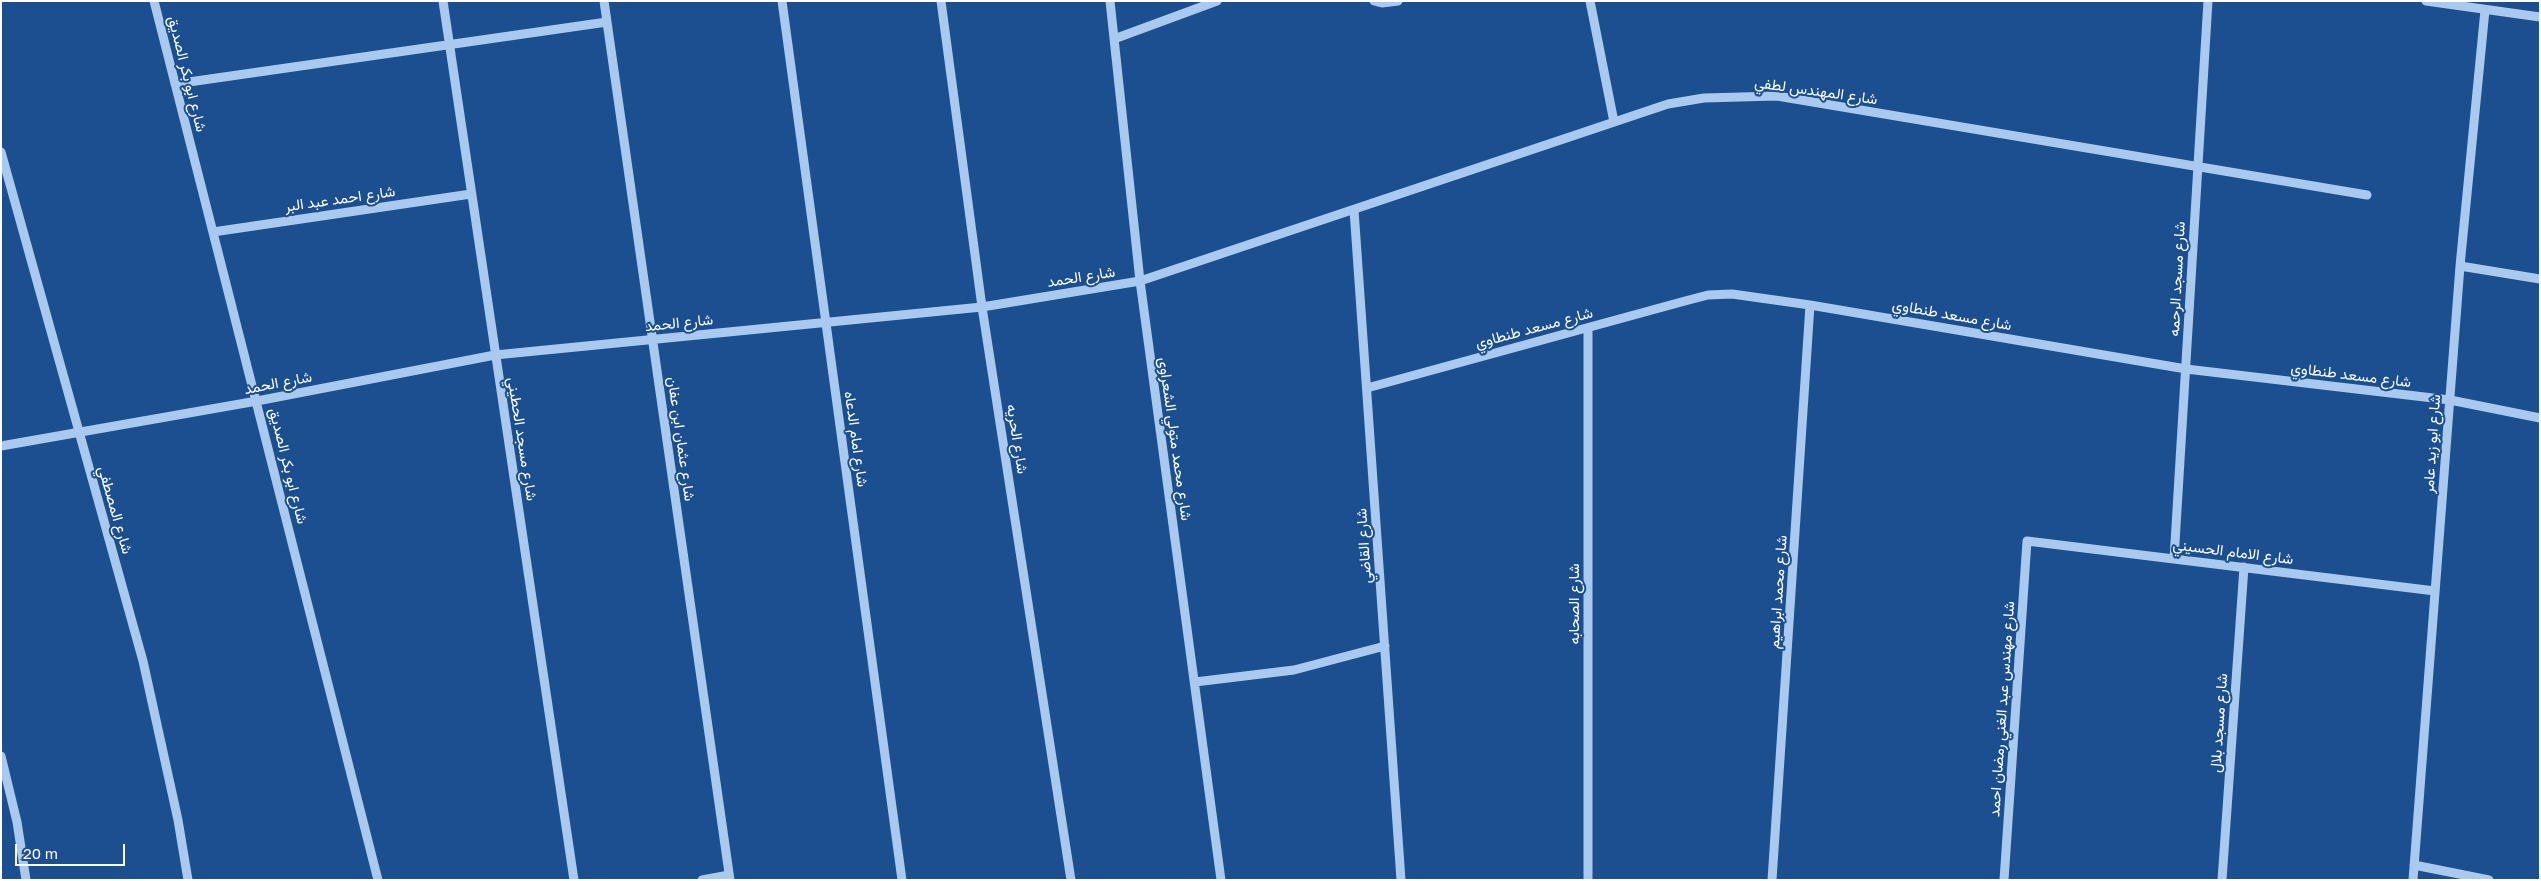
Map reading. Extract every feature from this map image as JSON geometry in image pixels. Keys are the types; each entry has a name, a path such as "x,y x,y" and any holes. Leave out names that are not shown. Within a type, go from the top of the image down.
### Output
{"street":[{"name":"شارع ابو بكر الصديق","path":"154,1 378,880"},
{"name":"شارع مسجد الحطيني","path":"443,1 574,880"},
{"name":"شارع عثمان ابن عفان","path":"604,1 730,877"},
{"name":"شارع امام الدعاه","path":"782,1 902,880"},
{"name":"شارع الحريه","path":"941,1 982,307 1071,880"},
{"name":"شارع محمد متولي الشعراوى","path":"1110,1 1140,281 1221,880"},
{"path":"1114,39 1217,1"},
{"path":"1374,1 1382,3 1398,1"},
{"path":"1590,1 1614,122"},
{"name":"شارع مسجد الرحمه","path":"2174,559 2208,1"},
{"path":"2426,1 2540,17"},
{"name":"شارع ابو زيد عامر","path":"2413,880 2460,266 2485,10"},
{"path":"175,84 607,22"},
{"name":"شارع المهندس لطفي","path":"1354,210 1668,104 1704,98 1777,96 2367,195"},
{"name":"شارع المصطفي","path":"1,152 143,661 178,820 188,880"},
{"name":"شارع احمد عبد البر","path":"213,232 471,194"},
{"name":"شارع الحمد","path":"1,446 257,401 495,355 982,307 1140,281 1354,210"},
{"name":"شارع القاضي","path":"1354,210 1401,880"},
{"path":"2460,266 2540,279"},
{"name":"شارع مسعد طنطاوي","path":"1367,388 1708,296 1732,294 1810,305 2186,369 2450,400 2540,418"},
{"name":"شارع محمد ابراهيم","path":"1772,880 1810,305"},
{"name":"شارع الصحابه","path":"1588,328 1588,880"},
{"name":"شارع الامام الحسيني","path":"2027,541 2435,591"},
{"name":"شارع مهندس عبد الغني رمضان احمد","path":"2004,880 2027,541"},
{"name":"شارع مسجد بلال","path":"2222,880 2244,567"},
{"path":"1194,682 1294,670 1385,646"},
{"path":"1,756 17,822 26,880"},
{"path":"2414,865 2489,880"},
{"path":"702,880 730,877"}]}
